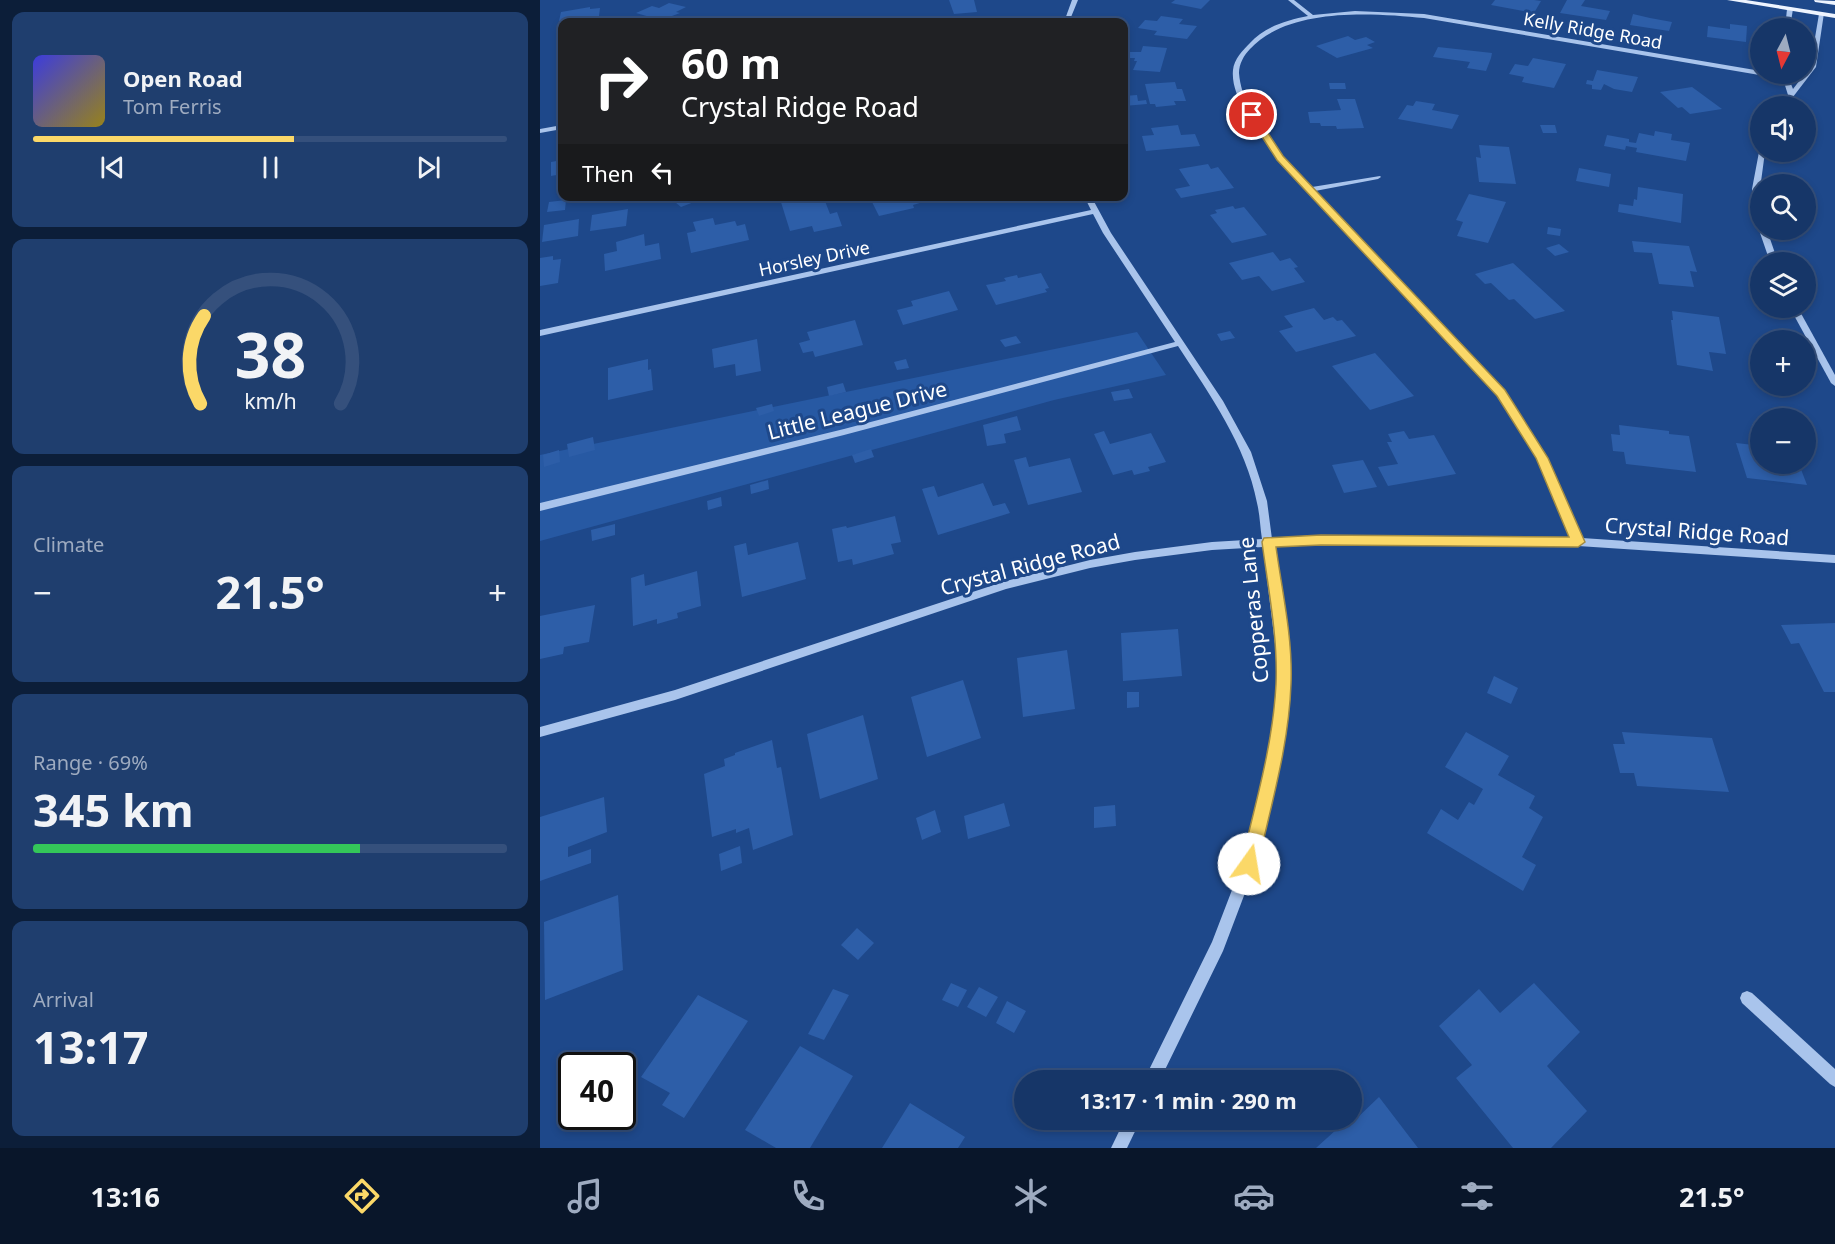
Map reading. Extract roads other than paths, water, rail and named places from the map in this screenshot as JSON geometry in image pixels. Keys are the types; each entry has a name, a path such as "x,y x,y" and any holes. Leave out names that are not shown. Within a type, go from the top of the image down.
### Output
{"main road":[{"path":"1731,0 1835,16"},
{"path":"1818,0 1835,3"}],"street":[{"path":"1068,18 1075,0"},
{"path":"1291,0 1312,18"},
{"path":"1789,18 1790,9"},
{"name":"Kelly Ridge Road","path":"1578,542 1542,458 1501,393 1309,190 1265,137 1241,91 1236,73 1238,63 1248,46 1260,37 1289,23 1312,18 1372,12 1424,16 1750,71"},
{"path":"1791,94 1813,67 1822,14"},
{"path":"1787,84 1791,94"},
{"path":"540,131 558,128"},
{"path":"1309,190 1378,177"},
{"name":"Copperas Lane","path":"1090,201 1107,233 1220,403 1246,452 1262,501 1269,542 1283,673 1276,750 1249,864 1218,946 1157,1070"},
{"name":"Horsley Drive","path":"540,333 1095,211"},
{"path":"1799,318 1835,383"},
{"name":"Little League Drive","path":"540,507 844,432 1181,343"},
{"name":"Crystal Ridge Road","path":"540,732 675,695 1006,585 1090,564 1136,556 1269,542 1332,540 1578,542 1835,559"},
{"path":"1747,998 1835,1079"},
{"path":"1119,1148 1128,1130"}]}
